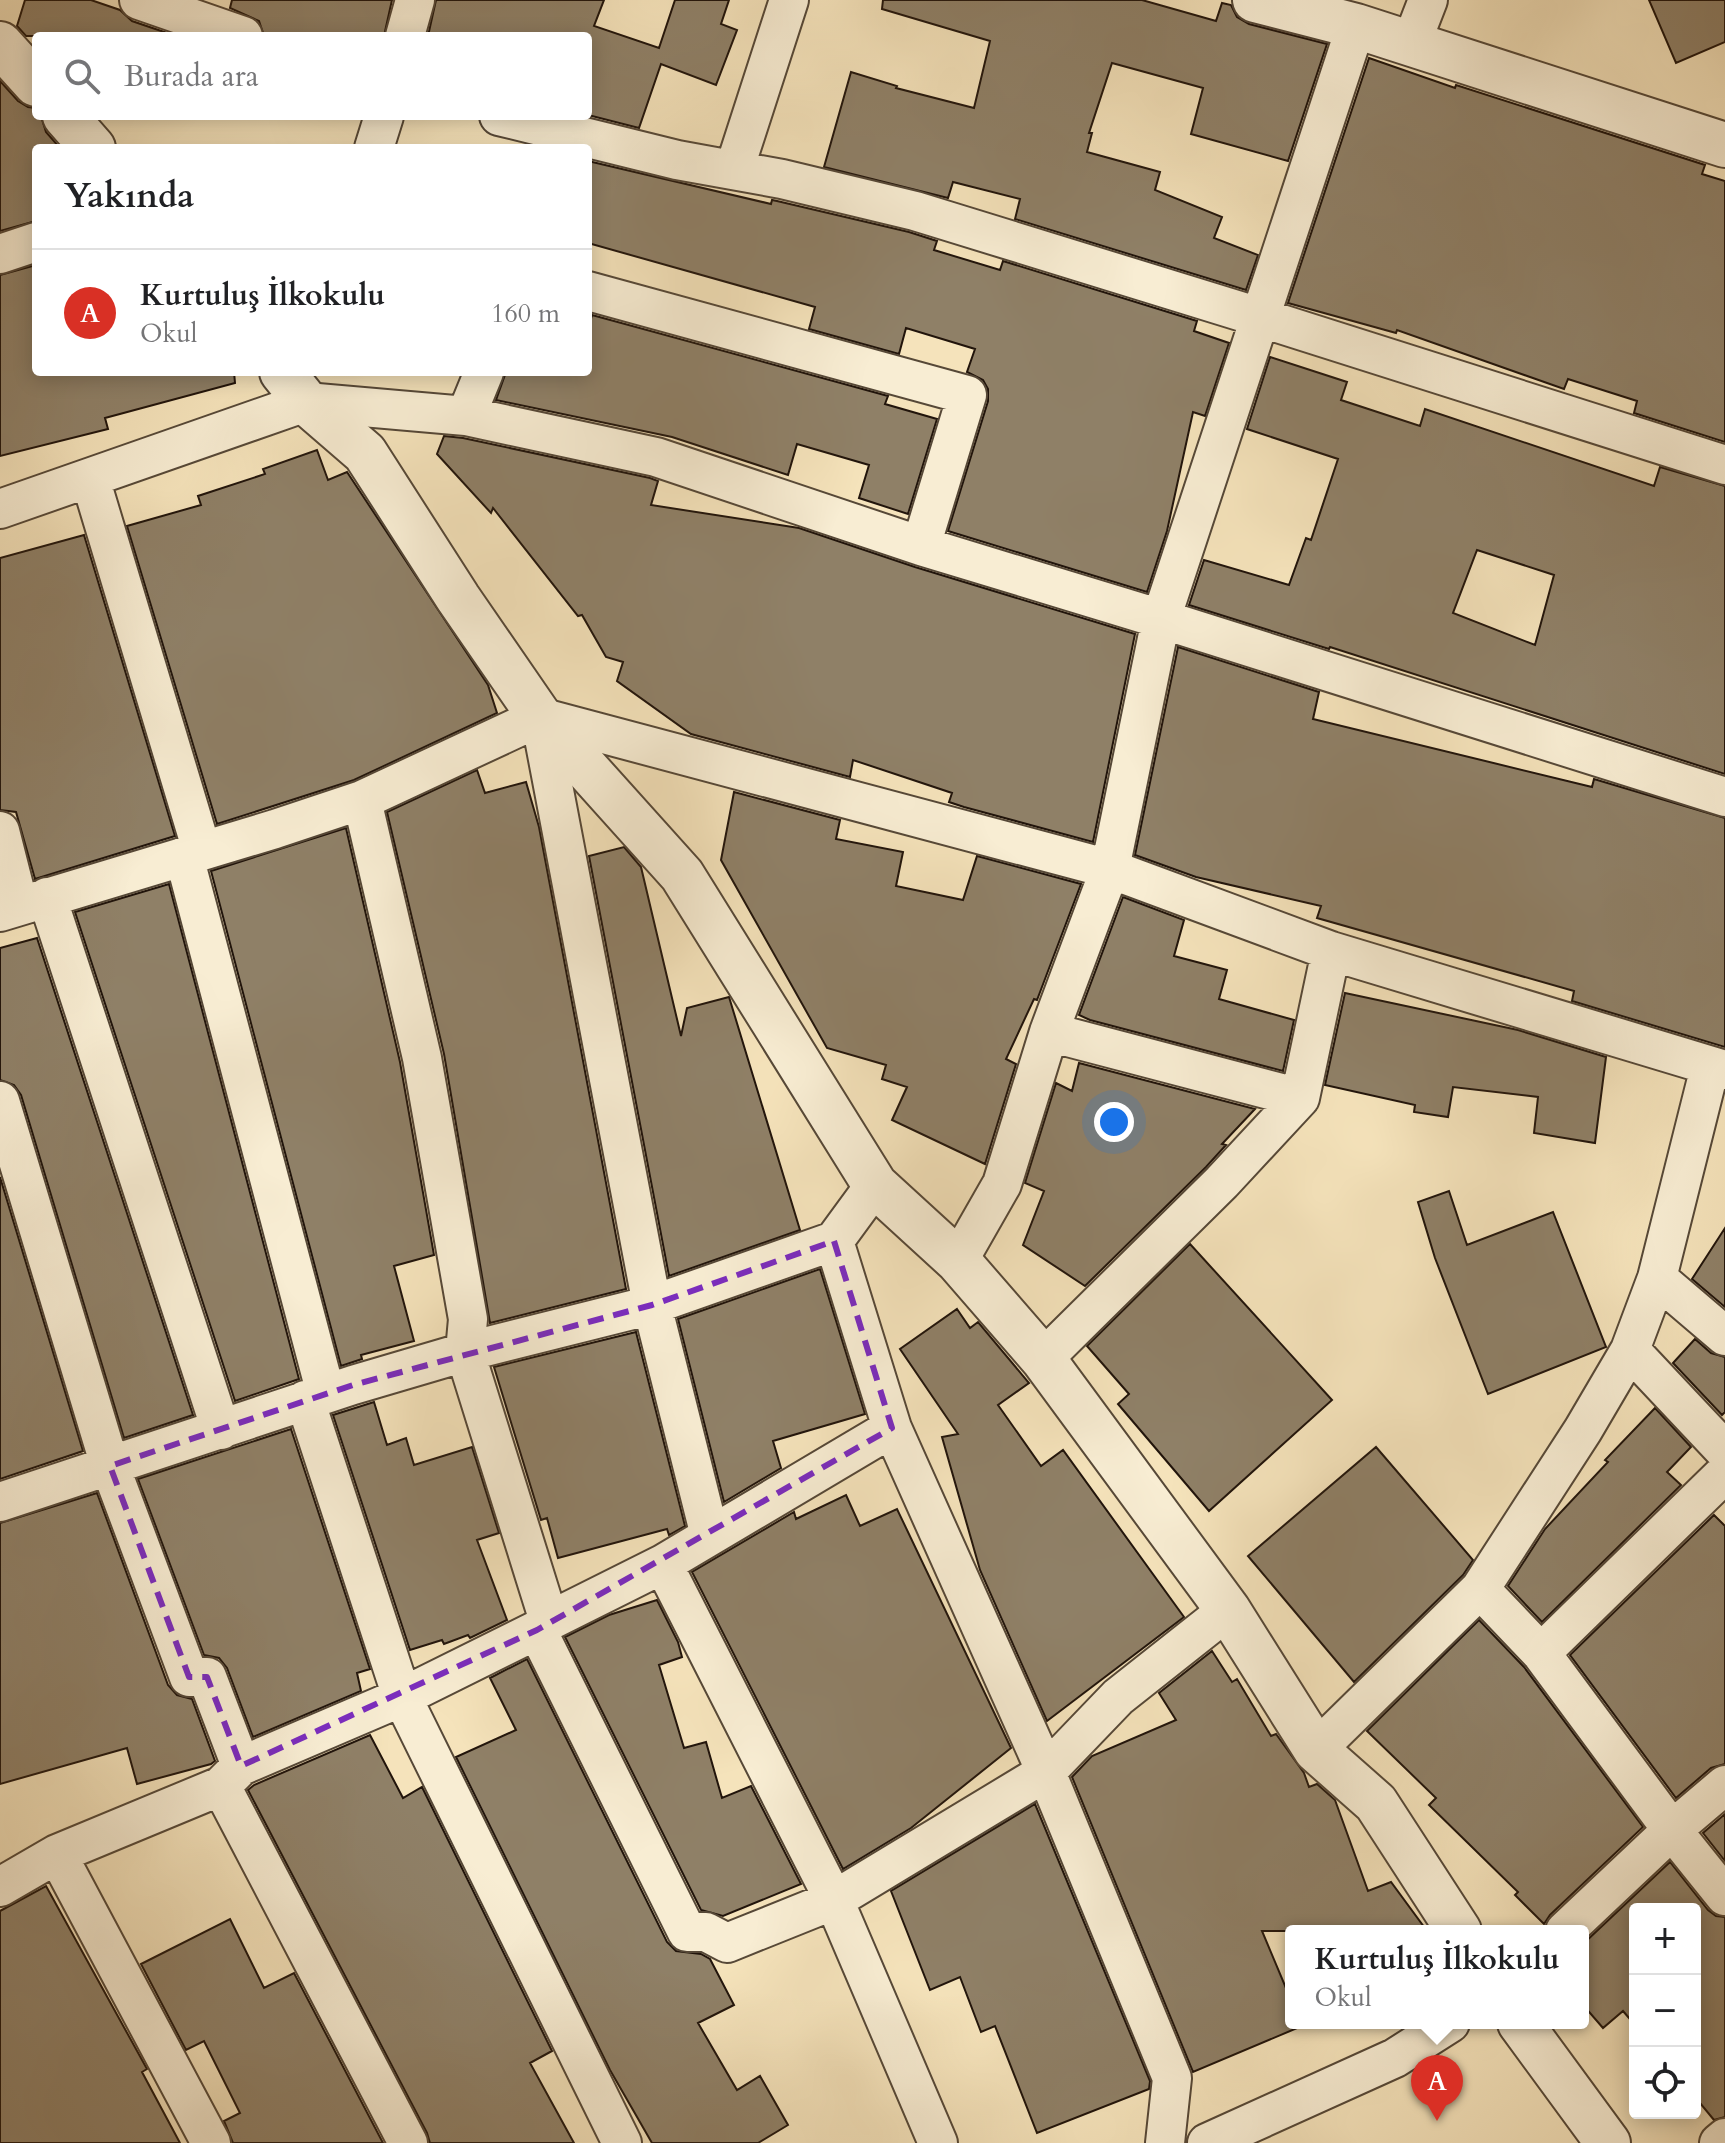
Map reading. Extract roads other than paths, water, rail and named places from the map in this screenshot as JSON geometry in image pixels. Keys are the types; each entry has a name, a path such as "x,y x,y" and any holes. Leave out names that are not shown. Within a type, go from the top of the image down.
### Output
{"street":[{"path":"139,0 231,32"},
{"path":"406,32 415,0"},
{"path":"734,170 789,0"},
{"path":"1255,0 1356,26 1725,145"},
{"path":"1411,44 1428,0"},
{"path":"958,1261 1002,1184 1049,1032 1110,869 1161,619 1356,26"},
{"path":"0,44 32,80"},
{"path":"68,120 90,144"},
{"path":"375,144 383,120"},
{"path":"511,120 571,141"},
{"path":"592,145 734,170 915,211 1725,465"},
{"path":"0,254 32,243"},
{"path":"592,292 967,395 921,546"},
{"path":"466,416 482,376"},
{"path":"0,509 90,478 300,382 656,457 921,546 1725,797"},
{"path":"300,382 365,453 458,598 540,717 682,875 875,1185 958,1261 1043,1359 1228,1610 1316,1750 1376,1803 1455,1925"},
{"path":"90,478 193,853 316,1397 402,1697 622,2143"},
{"path":"540,717 652,1305 710,1536"},
{"path":"22,905 362,800 540,717 1110,869 1331,951 1718,1069 1657,1278 1630,1350 1583,1430 1480,1589 1316,1750"},
{"path":"362,800 422,1058 468,1319 465,1352 543,1626 687,1932 706,1932 727,1943 834,1900 1046,1772 1118,1697 1228,1610"},
{"path":"0,831 22,905 221,1430"},
{"path":"1043,1359 1222,1182 1300,1098 1331,951"},
{"path":"1049,1032 1300,1098"},
{"path":"0,1101 110,1466 189,1677 207,1677 231,1776 408,2143"},
{"path":"0,1502 316,1397 465,1352 652,1305 834,1241 875,1185"},
{"path":"834,1241 892,1428 1046,1772 1172,2078 1165,2143"},
{"path":"1657,1278 1725,1336"},
{"path":"1541,1653 1724,1470 1630,1350"},
{"path":"0,1887 57,1854 402,1697 543,1626 663,1564 892,1428"},
{"path":"663,1564 834,1900 938,2143"},
{"path":"1480,1589 1541,1653 1672,1830 1725,1896"},
{"path":"1571,1925 1672,1830 1725,1785"},
{"path":"57,1854 211,2143"},
{"path":"1207,2143 1395,2058 1441,2029"},
{"path":"1524,2029 1608,2143"},
{"path":"1719,2143 1725,2138"}],"place":[{"name":"Kurtuluş İlkokulu","path":"1437,2121"}]}
